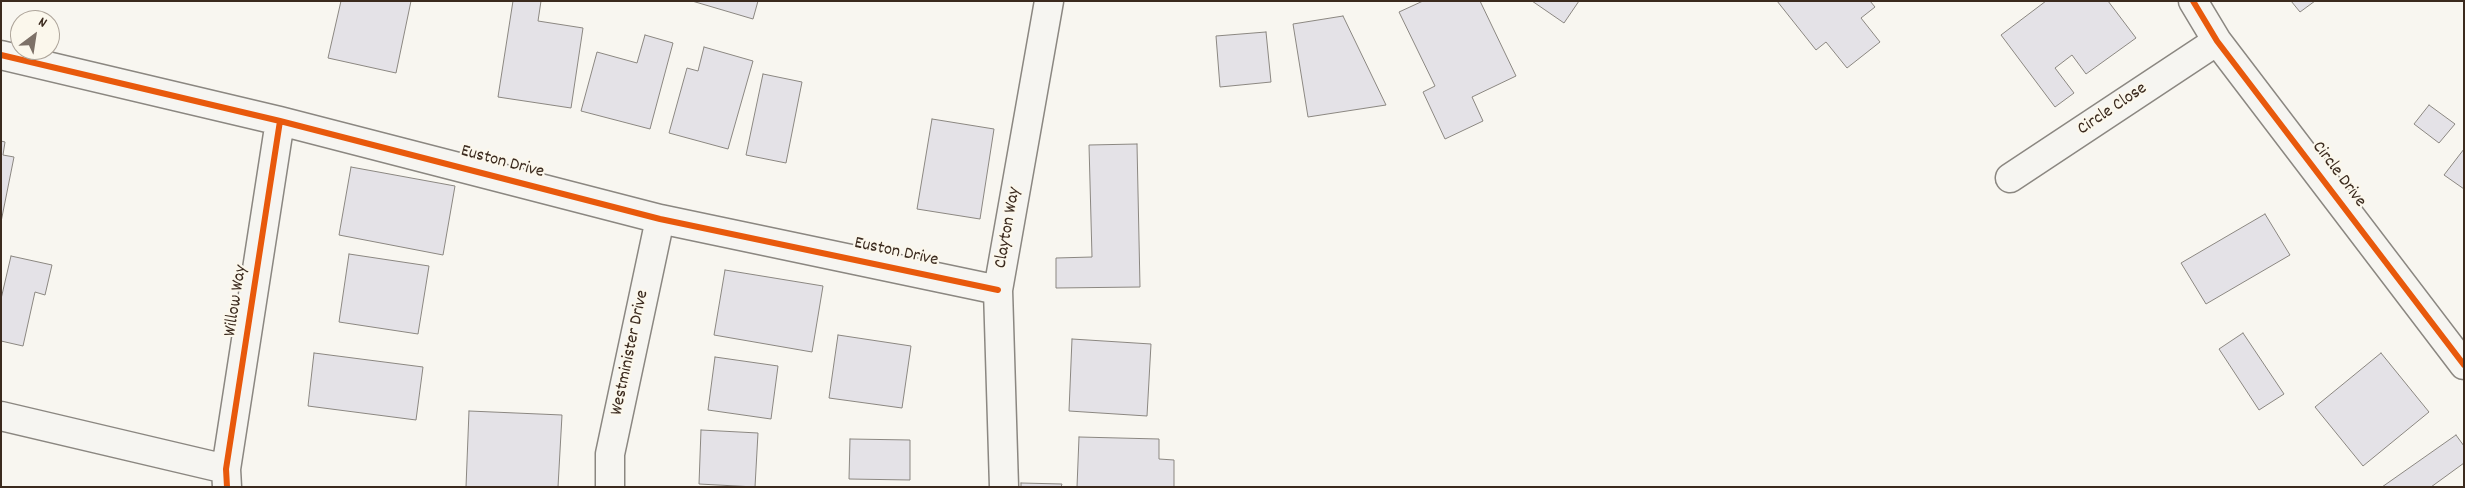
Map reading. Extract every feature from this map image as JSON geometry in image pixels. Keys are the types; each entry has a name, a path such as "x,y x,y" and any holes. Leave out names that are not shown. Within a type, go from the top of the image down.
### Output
{"street":[{"name":"Clayton Way","path":"1004,487 998,290 1049,1"},
{"name":"Circle Drive","path":"2193,1 2217,41 2463,362"},
{"name":"Circle Close","path":"2010,178 2217,41"},
{"name":"Euston Drive","path":"1,55 280,121 660,220 998,290"},
{"name":"Willow Way","path":"1,416 226,478 280,121"},
{"name":"Westminister Drive","path":"610,487 610,454 660,220"}],"building":[{"path":"341,1 411,1 396,73 328,58"},
{"path":"513,1 541,1 538,21 583,28 571,108 498,97"},
{"path":"692,1 758,1 753,19"},
{"path":"1423,1 1480,1 1516,76 1472,97 1483,121 1445,139 1423,92 1435,86 1399,12"},
{"path":"1532,1 1579,1 1564,23"},
{"path":"1777,1 1870,1 1875,7 1861,18 1880,42 1847,68 1826,42 1816,50"},
{"path":"2046,1 2108,1 2136,38 2086,74 2072,55 2055,68 2074,93 2055,107 2001,35"},
{"path":"2291,1 2315,1 2300,12"},
{"path":"1343,16 1386,105 1308,117 1293,24"},
{"path":"1266,32 1271,82 1220,87 1216,36"},
{"path":"645,35 673,43 650,129 581,111 597,52 637,63"},
{"path":"704,47 753,61 728,149 669,133 687,68 698,71"},
{"path":"763,74 802,82 786,163 746,155"},
{"path":"2429,105 2455,124 2439,143 2414,124"},
{"path":"932,119 994,129 980,219 917,209"},
{"path":"1,141 5,142 3,155 14,157 1,222"},
{"path":"1137,144 1140,287 1056,288 1056,258 1092,257 1089,145"},
{"path":"2464,149 2464,189 2444,175"},
{"path":"351,167 455,186 443,255 339,235"},
{"path":"2265,214 2290,255 2206,304 2181,263"},
{"path":"349,254 429,266 418,334 339,322"},
{"path":"11,256 52,265 45,295 35,292 23,346 1,341 1,299"},
{"path":"725,270 823,286 812,352 714,335"},
{"path":"2243,333 2284,394 2259,410 2219,349"},
{"path":"838,335 911,346 902,408 829,398"},
{"path":"1072,339 1151,344 1147,416 1069,411"},
{"path":"314,353 423,367 416,420 308,406"},
{"path":"2381,353 2429,412 2363,466 2315,407"},
{"path":"715,357 778,366 771,419 708,410"},
{"path":"469,411 562,415 558,487 466,487"},
{"path":"701,430 758,433 755,487 699,484"},
{"path":"2456,435 2464,446 2464,463 2431,487 2382,487"},
{"path":"1079,437 1159,439 1159,459 1174,460 1174,487 1077,487"},
{"path":"850,439 910,440 910,480 849,479"},
{"path":"1021,483 1062,484 1061,487 1021,487"}],"cycle path":[{"path":"2193,1 2217,41 2464,365"},
{"path":"1,55 280,121 660,219 998,290"},
{"path":"227,487 226,469 280,121"}]}
